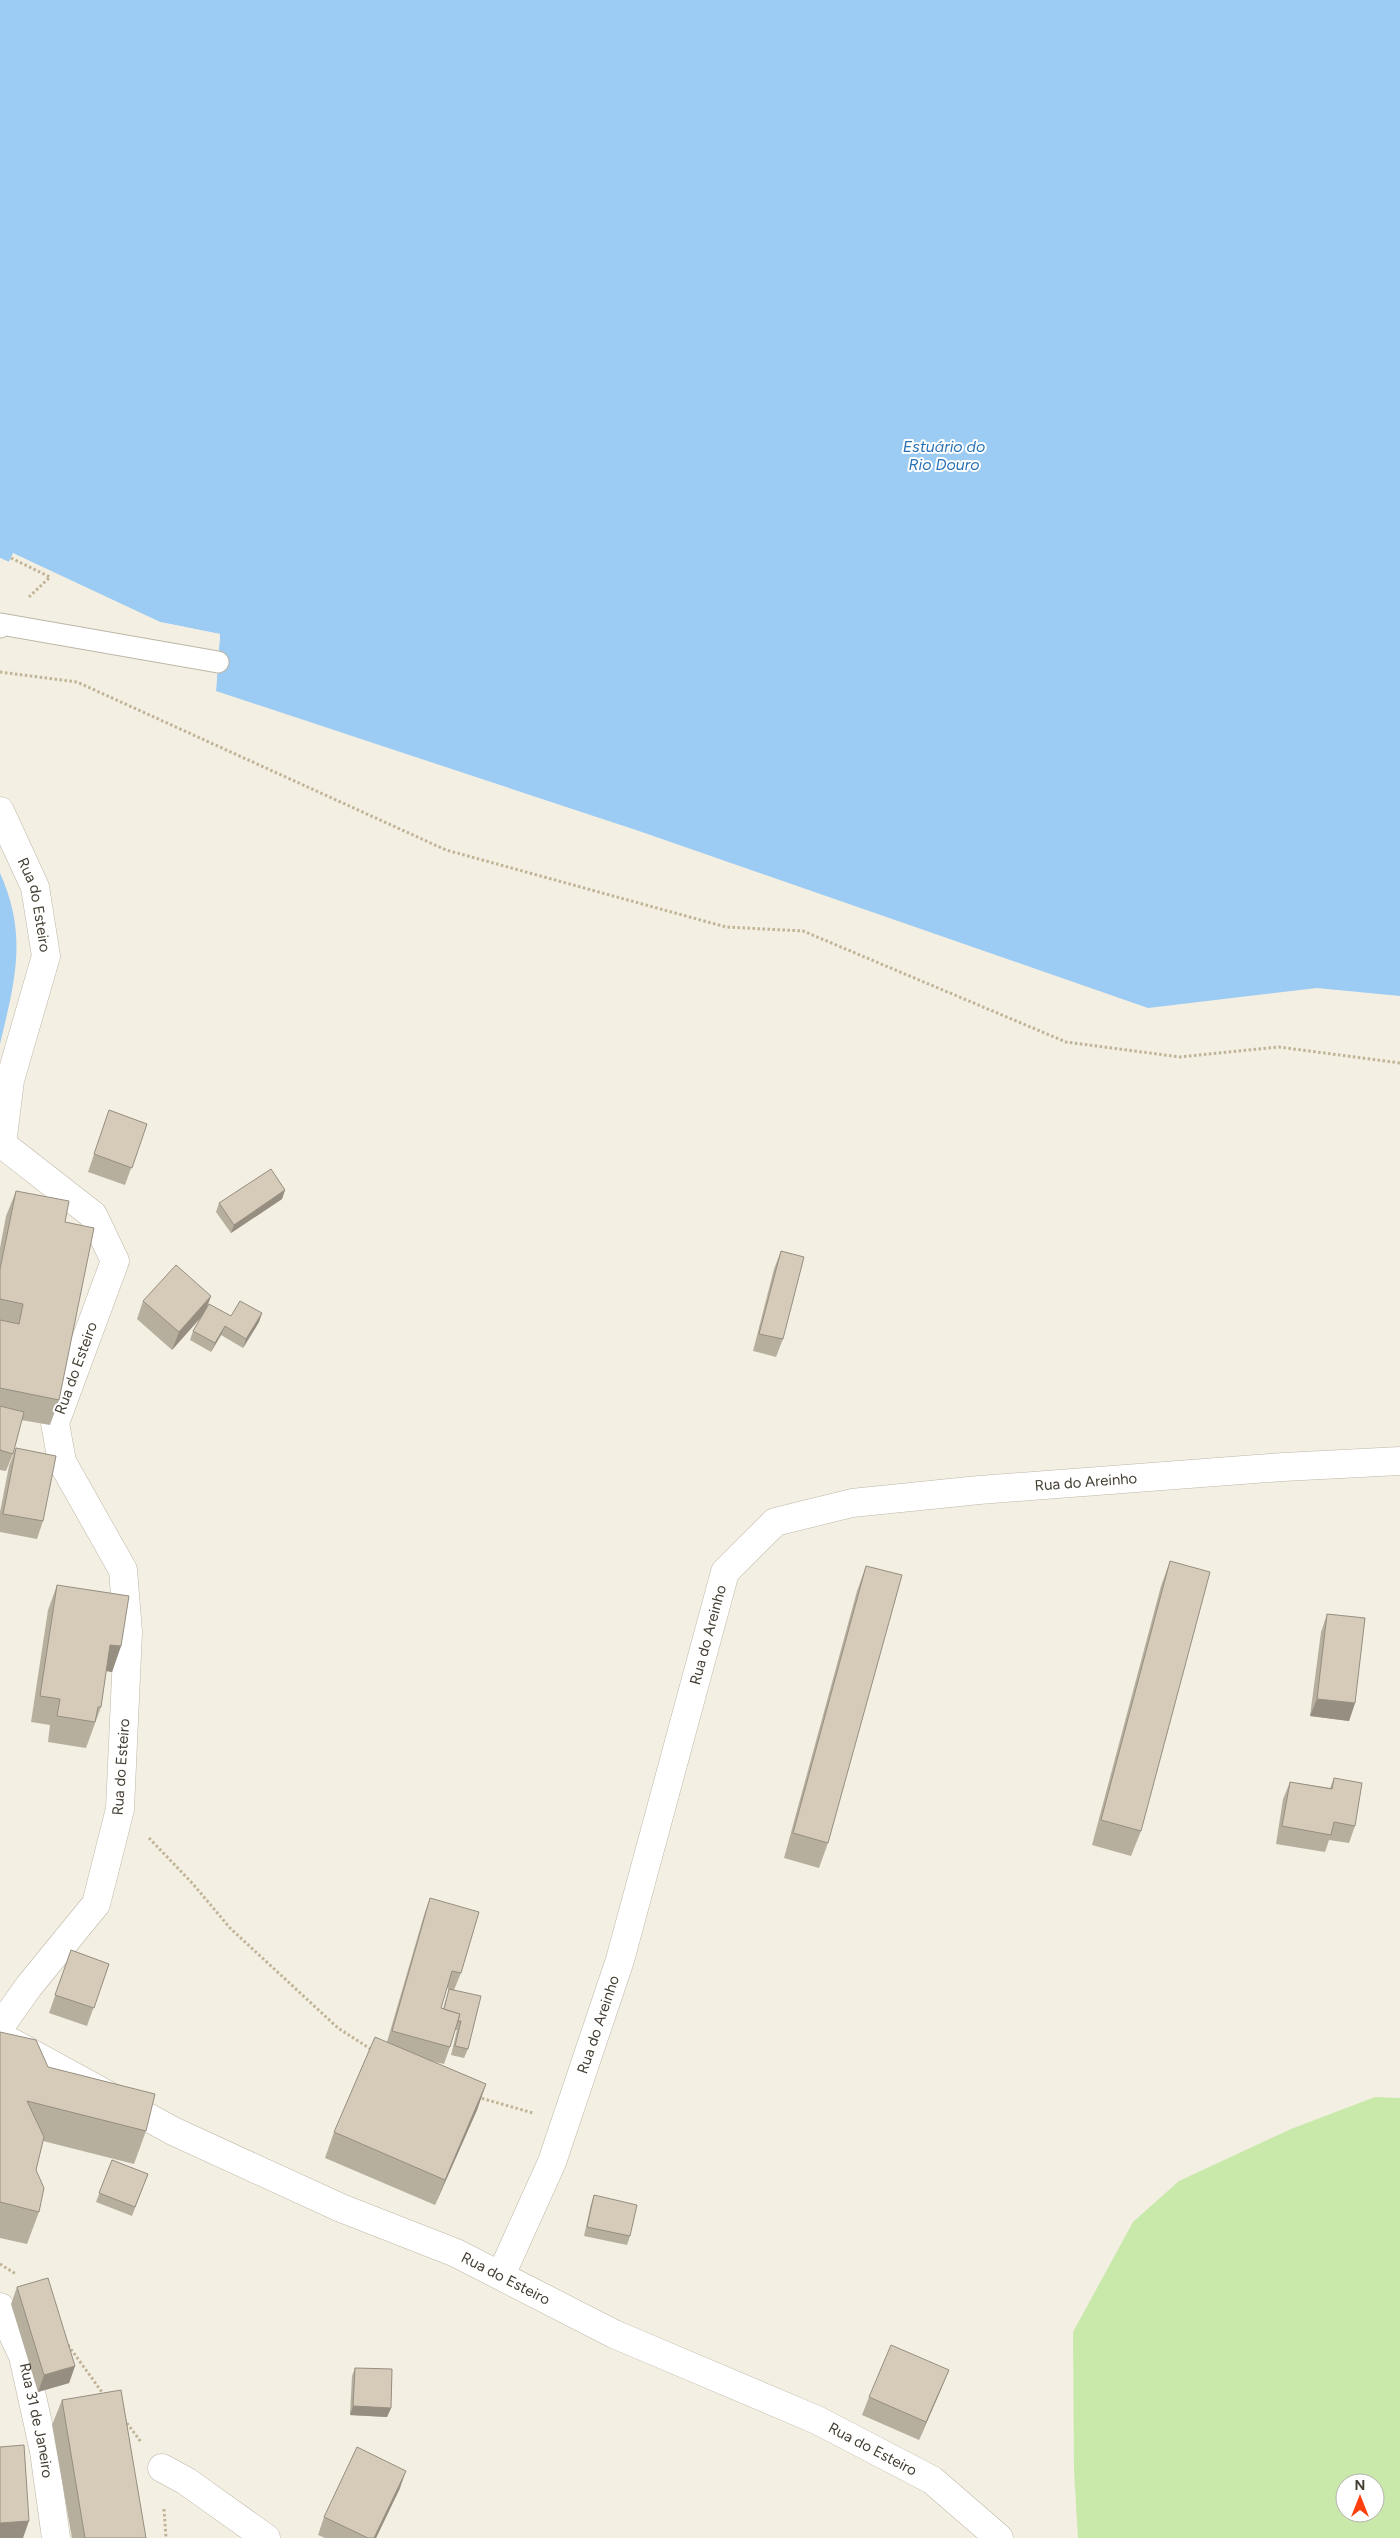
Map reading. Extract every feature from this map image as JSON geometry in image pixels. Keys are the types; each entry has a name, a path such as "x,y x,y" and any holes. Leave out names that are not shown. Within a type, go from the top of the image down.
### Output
{"street":[{"name":"Rua do Esteiro","path":"0,811 35,887 46,956 10,1080 2,1144 93,1215 115,1261 56,1423 62,1462 122,1570 128,1632 120,1809 96,1904 29,1986 0,2027"},
{"name":"Rua do Areinho","path":"500,2275 552,2162 620,1960 725,1572 775,1522 852,1503 979,1490 1284,1467 1400,1461"},
{"name":"Rua do Esteiro","path":"0,2039 17,2043 78,2080 173,2131 341,2208 456,2253 614,2334 817,2420 932,2480 999,2538"},
{"name":"Rua 31 de Janeiro","path":"0,2307 23,2356 44,2451 56,2538"},
{"path":"162,2468 186,2481 266,2538"}],"lane":[{"path":"0,627 1,624 218,662"}],"path":[{"path":"11,558 44,572"},
{"path":"0,672 77,682 446,850 726,927 803,930 1066,1042 1180,1057 1279,1048 1400,1063"},
{"path":"120,1809 193,1884 230,1928 338,2028 380,2055"},
{"path":"470,2096 565,2122"},
{"path":"0,2264 18,2275"},
{"path":"62,2337 108,2399"},
{"path":"120,2414 162,2468"}],"green space":[{"path":"1375,2097 1400,2098 1400,2538 1078,2538 1074,2471 1073,2332 1133,2222 1179,2181 1291,2129"}],"water":[{"name":"Estuário do Rio Douro","path":"0,0 1400,0 1400,996 1317,988 1148,1008 639,831 216,691 220,634 160,622 13,554 9,562 0,558"},
{"path":"0,873 9,896 14,917 16,958 14,978 0,1044"}],"pier":[{"path":"13,553 160,622 220,634 216,691 214,691 217,636 159,624 14,557 9,565 0,561 0,558 9,562"}],"building":[{"path":"109,1110 147,1124 132,1168 94,1154"},
{"path":"271,1169 285,1190 234,1225 219,1203"},
{"path":"16,1191 69,1201 65,1222 94,1228 59,1400 0,1388 0,1320 19,1324 23,1304 0,1299 0,1269"},
{"path":"781,1251 804,1257 783,1339 759,1334"},
{"path":"176,1265 211,1296 179,1332 143,1301"},
{"path":"240,1301 262,1313 246,1339 225,1326 215,1343 193,1331 209,1304 231,1316"},
{"path":"0,1406 24,1412 13,1454 0,1450"},
{"path":"16,1448 56,1456 43,1521 3,1514"},
{"path":"1170,1561 1210,1572 1141,1831 1101,1820"},
{"path":"866,1566 902,1575 828,1843 793,1833"},
{"path":"57,1585 129,1596 121,1646 110,1645 101,1707 98,1707 95,1722 57,1716 60,1699 40,1696"},
{"path":"1327,1614 1365,1618 1355,1703 1317,1699"},
{"path":"1334,1778 1362,1783 1355,1826 1334,1822 1331,1835 1282,1826 1290,1782 1332,1789"},
{"path":"430,1898 479,1912 461,1973 452,1971 441,2008 460,2014 450,2047 392,2031"},
{"path":"71,1950 109,1964 94,2008 55,1995"},
{"path":"449,1989 481,1996 468,2049 455,2046 461,2021 458,2021 460,2014 444,2009"},
{"path":"0,2032 36,2040 48,2067 155,2094 146,2131 27,2101 44,2137 36,2170 44,2188 39,2212 0,2202"},
{"path":"375,2037 486,2084 445,2180 334,2132"},
{"path":"112,2160 148,2174 135,2207 99,2193"},
{"path":"594,2195 637,2205 630,2236 587,2227"},
{"path":"48,2278 75,2366 44,2375 17,2287"},
{"path":"891,2345 949,2370 926,2422 869,2397"},
{"path":"355,2368 392,2369 391,2408 353,2406"},
{"path":"121,2390 146,2538 85,2538 62,2400"},
{"path":"24,2445 29,2521 0,2523 0,2447"},
{"path":"357,2447 406,2471 374,2538 368,2538 324,2517"}]}
